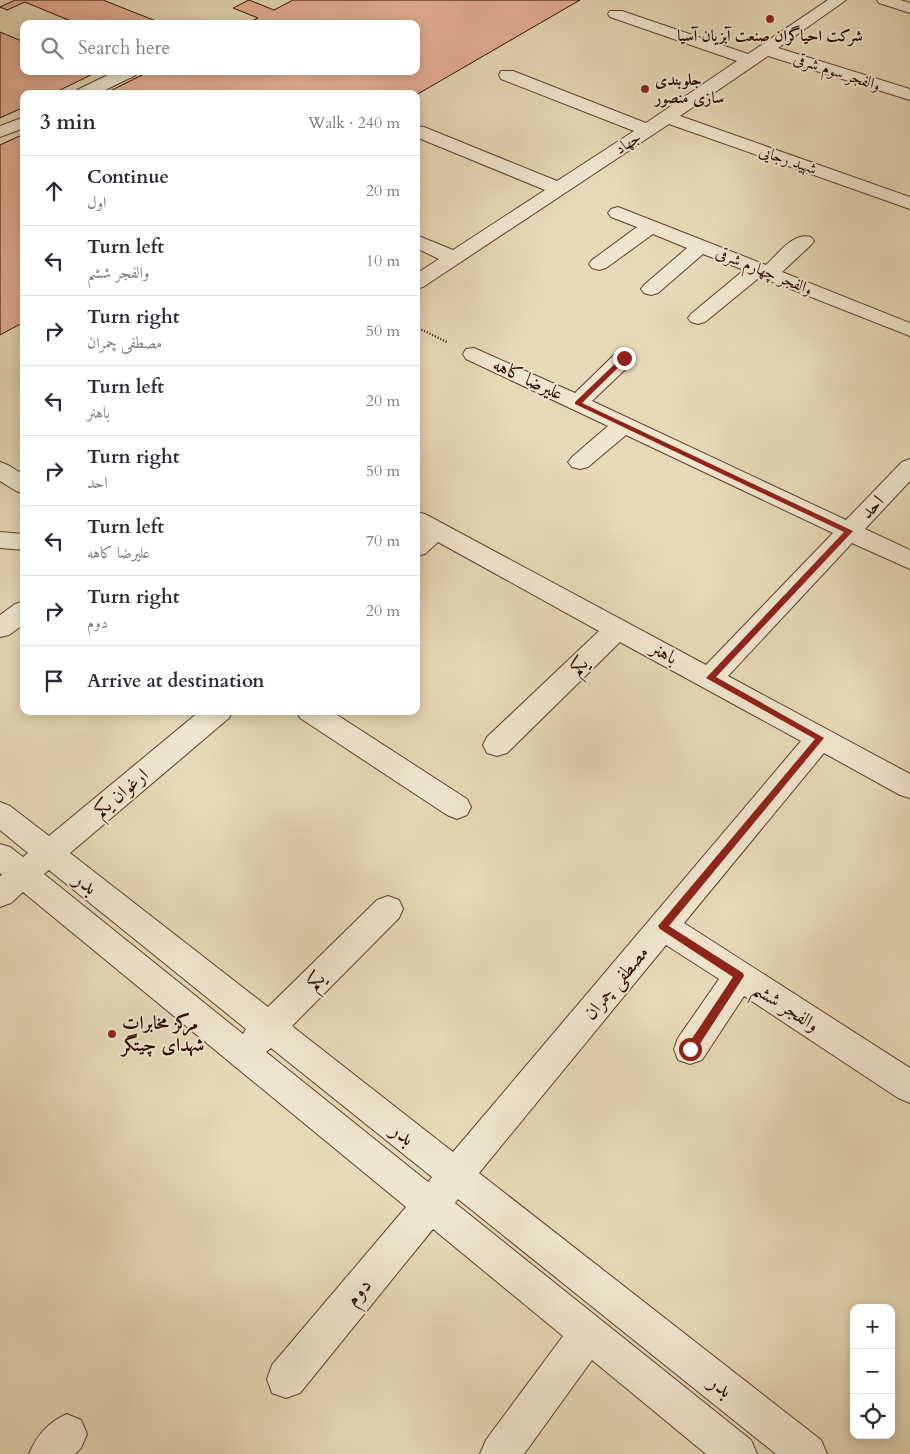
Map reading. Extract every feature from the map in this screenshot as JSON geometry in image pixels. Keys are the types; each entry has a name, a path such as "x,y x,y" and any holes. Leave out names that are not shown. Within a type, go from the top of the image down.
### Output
{"street":[{"path":"885,0 910,8"},
{"name":"جهاد","path":"420,280 557,188 648,130 826,3"},
{"path":"616,14 748,60"},
{"name":"والفجر سوم شرقی","path":"764,49 910,95"},
{"path":"90,90 122,75"},
{"path":"507,75 648,130"},
{"name":"شهید رجایی","path":"667,117 910,203"},
{"path":"0,132 20,124"},
{"path":"420,132 557,188"},
{"name":"والفجر چهارم شرقی","path":"618,212 910,330"},
{"path":"599,264 651,226"},
{"path":"698,318 804,241"},
{"path":"420,243 454,258"},
{"path":"651,289 701,246"},
{"name":"علیرضا کاهه","path":"474,354 910,560"},
{"path":"578,403 624,358"},
{"path":"580,462 623,424"},
{"name":"احد","path":"710,678 910,467"},
{"path":"0,470 20,483"},
{"path":"420,539 426,526"},
{"name":"باهنر","path":"426,526 910,787"},
{"path":"0,540 20,542"},
{"path":"0,628 20,613"},
{"name":"یکم","path":"497,745 618,628"},
{"name":"ارغوان یکم","path":"8,875 49,853 214,715"},
{"path":"316,715 457,807"},
{"name":"مصطفی چمران","path":"430,1205 820,738"},
{"name":"بدر","path":"0,814 807,1454"},
{"name":"بدر","path":"8,875 243,1053 588,1333 725,1450"},
{"name":"یکم","path":"243,1053 388,909"},
{"name":"والفجر ششم","path":"663,926 910,1087"},
{"path":"690,1049 739,976"},
{"name":"دوم","path":"286,1379 430,1205"},
{"path":"500,1454 588,1333"}],"path":[{"name":"علیرضا کاهه","path":"420,329 474,354"}],"building":[{"path":"15,0 103,0 153,20 68,20 25,2 7,10 0,7"},
{"path":"249,0 274,10 293,0 580,0 420,93 420,90 112,90 142,75 420,75 420,20 254,20 258,18 233,8"},
{"path":"0,32 20,40 20,75 91,75 60,90 20,90 20,109 0,118"},
{"path":"20,136 20,324 0,335 0,145"}],"place":[{"name":"شرکت احیاگران صنعت آبزیان آسیا","path":"770,19"},
{"name":"جلوبندی سازی منصور","path":"645,89"},
{"name":"مرکز مخابرات شهدای چیتگر","path":"112,1034"}],"route":[{"path":"624,358 578,403 849,531 710,678 820,738 663,926 739,976 690,1049"}]}
